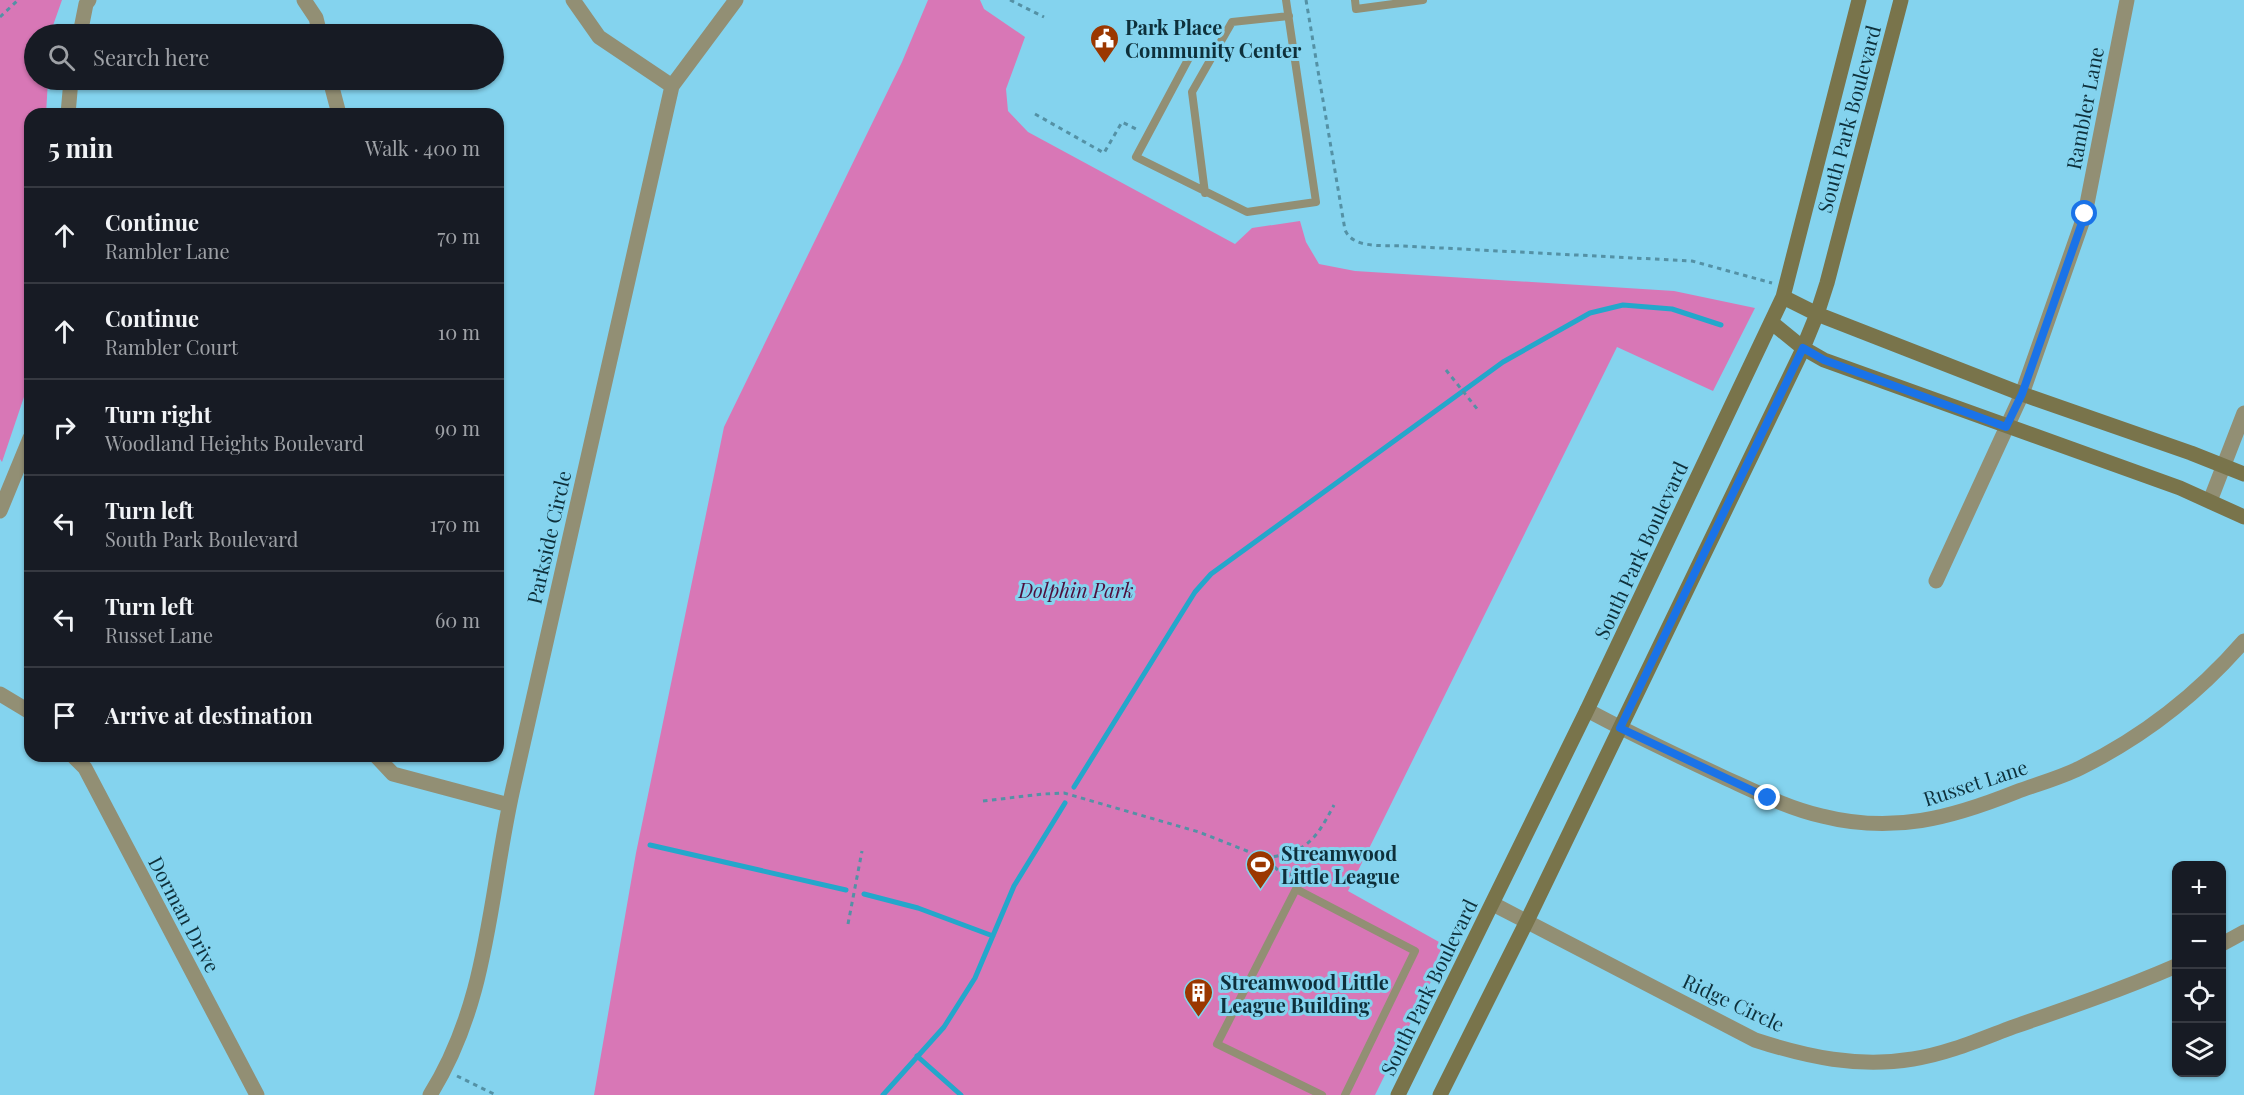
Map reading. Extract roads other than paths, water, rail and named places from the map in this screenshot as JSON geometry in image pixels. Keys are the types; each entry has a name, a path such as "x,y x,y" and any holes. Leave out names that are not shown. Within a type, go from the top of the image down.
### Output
{"street":[{"path":"82,24 89,0"},
{"path":"304,0 318,24"},
{"path":"573,0 599,37 672,86"},
{"name":"Parkside Circle","path":"430,1095 446,1070 470,1010 480,972 509,805 672,86 736,0"},
{"name":"South Park Boulevard","path":"1398,1095 1587,710 1784,292 1859,0"},
{"name":"South Park Boulevard","path":"1440,1095 1527,921 1818,314 1900,0"},
{"name":"Rambler Lane","path":"1936,581 2022,394 2085,214 2127,0"},
{"path":"69,108 70,90"},
{"path":"333,90 337,108"},
{"path":"1784,292 1818,314 2022,394 2244,474"},
{"path":"1771,322 1803,348 1824,360 2210,501 2244,517"},
{"path":"2210,501 2244,413"},
{"path":"0,511 24,453"},
{"name":"Russet Lane","path":"1587,710 1768,798 1811,813 1859,823 1900,824 1941,818 1979,807 2078,769 2126,744 2187,700 2244,642"},
{"path":"0,694 24,708"},
{"name":"Dorman Drive","path":"79,762 85,768 257,1095"},
{"path":"381,762 393,774 509,805"},
{"name":"Ridge Circle","path":"1493,904 1755,1040 1793,1053 1832,1060 1868,1062 1913,1059 1961,1046 2120,989 2172,968"},
{"path":"2226,942 2244,932"}],"lane":[{"path":"1190,56 1136,157 1246,212 1317,202 1286,0"},
{"path":"1355,0 1356,9 1423,0"},
{"path":"1205,193 1192,92 1232,22 1289,16"},
{"path":"1322,1095 1217,1044 1296,889 1415,951 1345,1095"}],"waterway":[{"path":"1074,787 1195,592 1211,574 1503,362 1590,313 1623,305 1672,309 1721,325"},
{"path":"883,1095 944,1027 975,978 1014,886 1065,803"},
{"path":"650,845 846,890"},
{"path":"864,894 918,908 993,936"},
{"path":"917,1056 961,1095"}],"place":[{"name":"Park Place Community Center","path":"1104,64"},
{"name":"Streamwood Little League","path":"1260,890"},
{"name":"Streamwood Little League Building","path":"1199,1018"}],"park label":[{"name":"Dolphin Park","path":"1076,589"}]}
